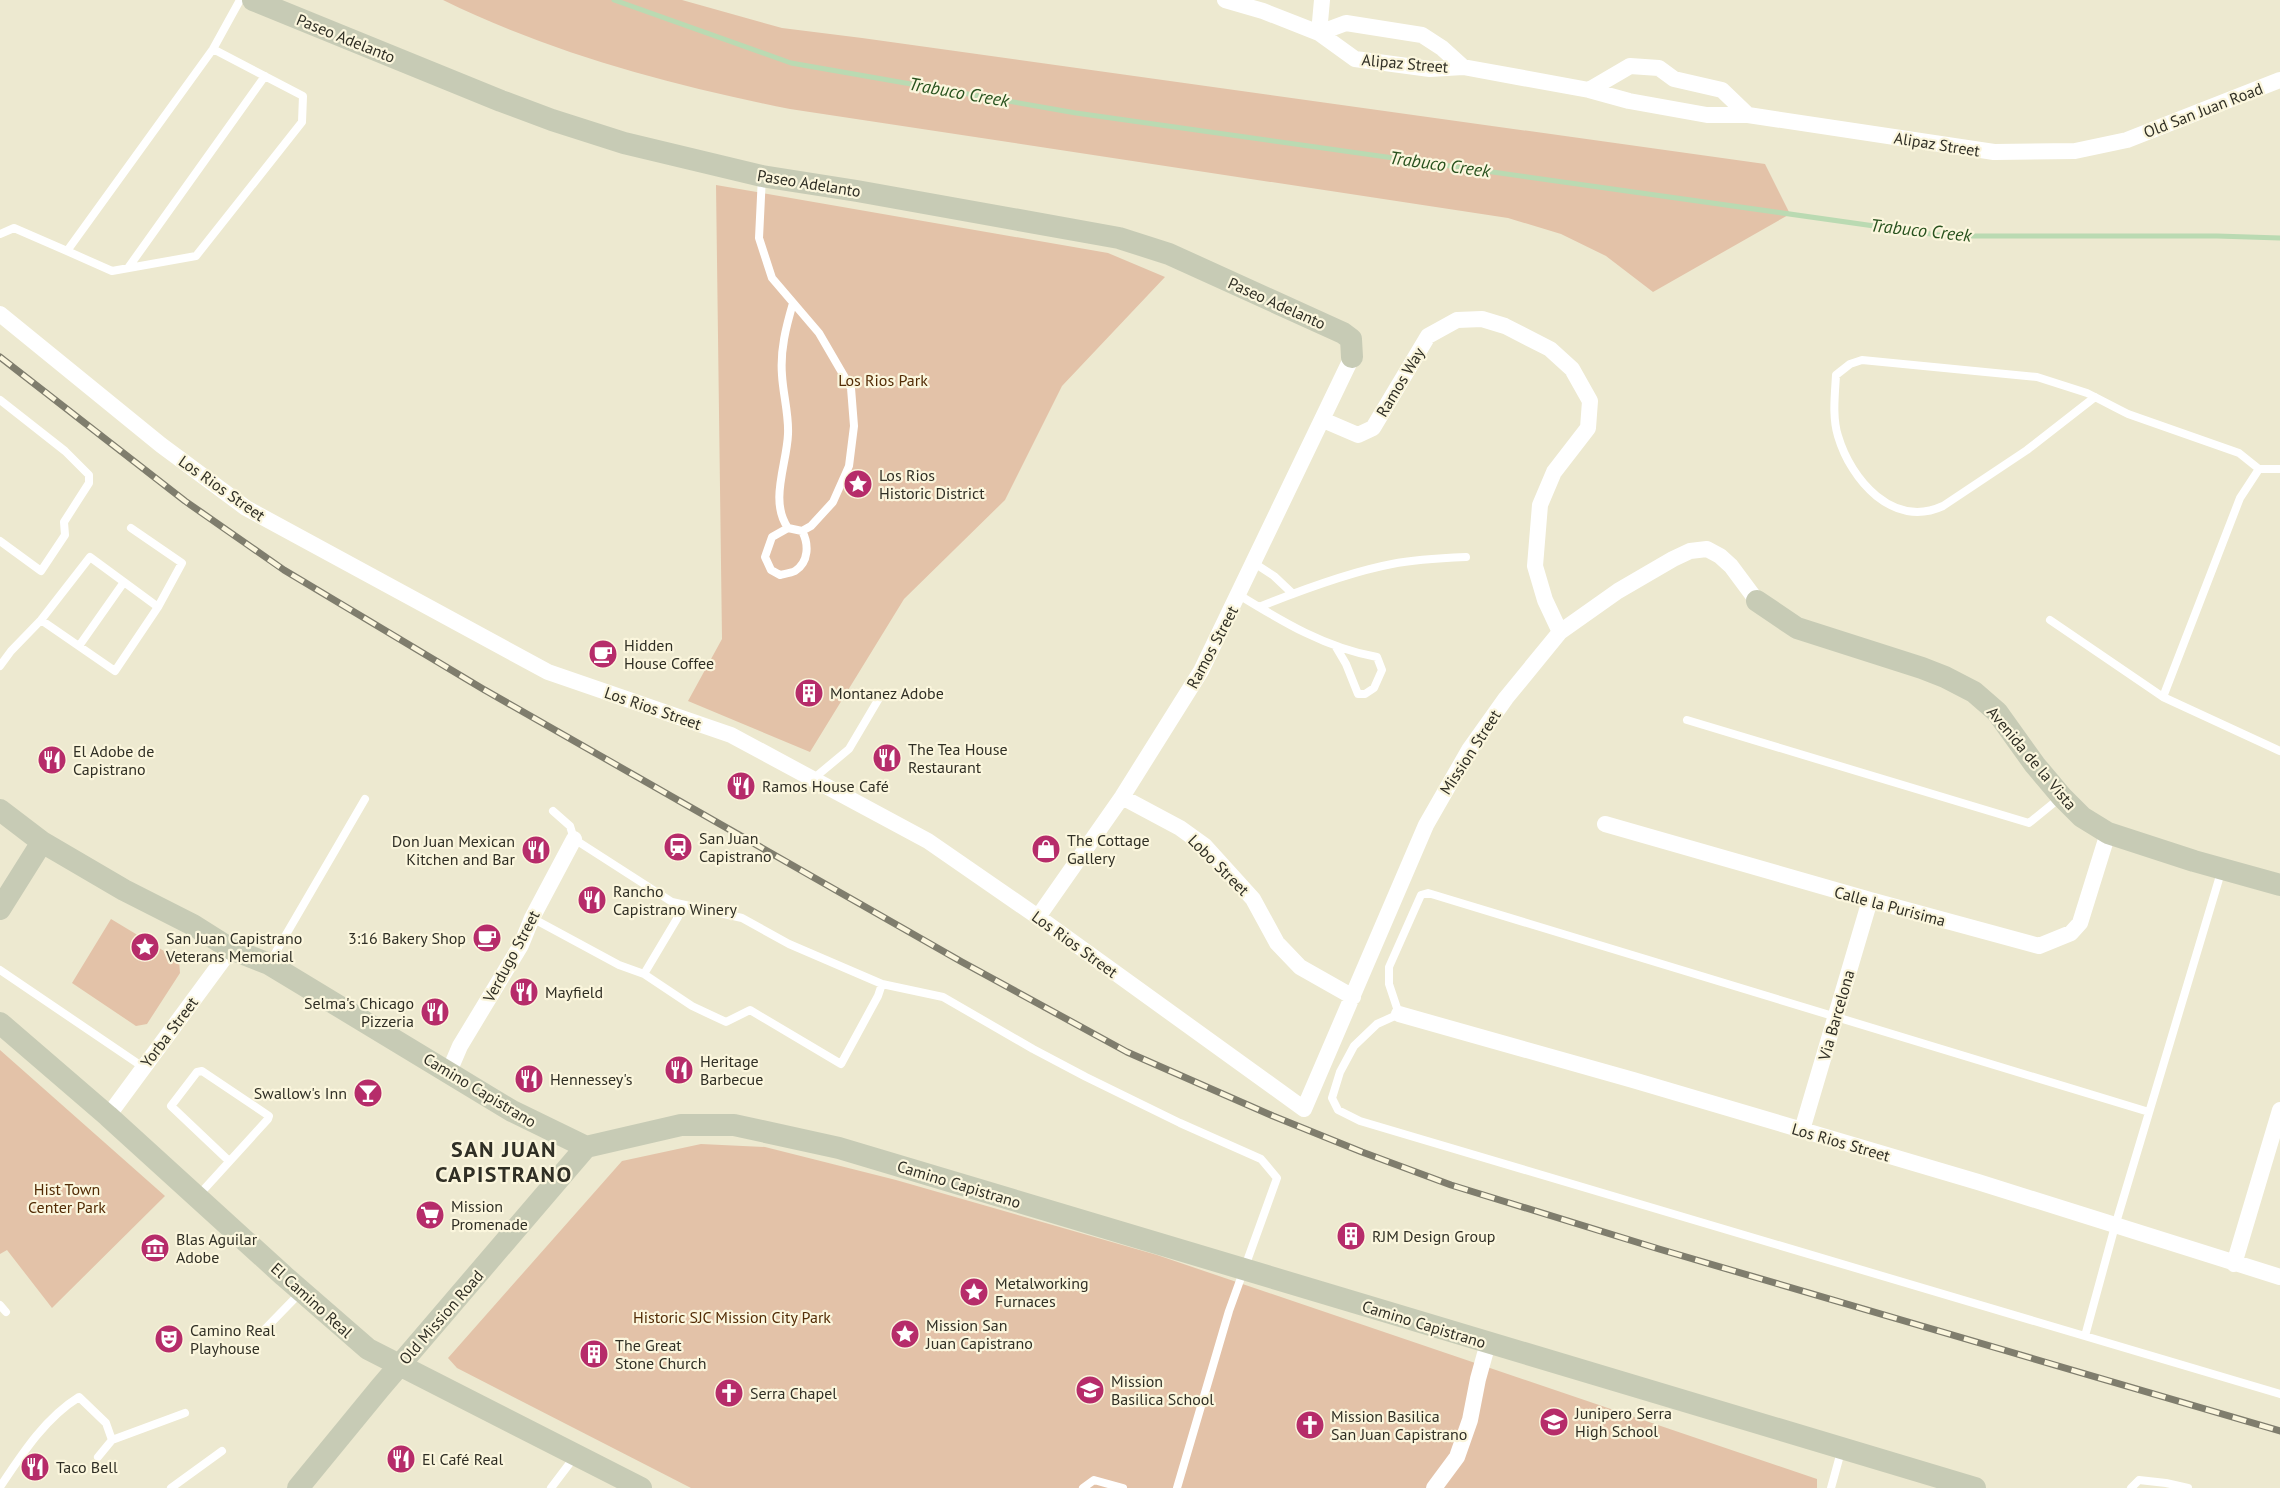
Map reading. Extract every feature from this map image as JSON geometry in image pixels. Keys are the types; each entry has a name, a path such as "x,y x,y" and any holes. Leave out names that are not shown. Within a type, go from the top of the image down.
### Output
{"street":[{"name":"Alipaz Street","path":"1225,0 1263,11 1318,33 1355,59 1430,69 1462,67 1589,90 1629,101 1707,115 1748,115 1994,152 2075,151 2127,140"},
{"path":"1318,33 1322,0"},
{"name":"Paseo Adelanto","path":"266,3 552,120 624,143 762,176 1119,238 1169,254 1343,333 1351,339 1352,357"},
{"name":"Alipaz Street","path":"1318,33 1346,23 1422,35 1442,48 1462,67"},
{"path":"1589,90 1630,66 1659,68 1674,79 1722,90 1748,115"},
{"name":"Old San Juan Road","path":"2127,140 2280,80"},
{"name":"Los Rios Street","path":"0,314 161,445 246,508 548,672 731,735 928,841 1038,917 1304,1109"},
{"name":"Ramos Way","path":"1323,420 1358,435 1373,428 1428,336 1457,320 1482,319 1505,326 1550,349 1572,369 1590,401 1588,428 1554,472 1540,505 1535,566 1545,600 1560,632"},
{"name":"Ramos Street","path":"1038,917 1122,797 1201,671 1352,357"},
{"name":"Mission Street","path":"1304,1109 1436,806 1481,732 1560,632 1618,591 1690,551 1707,549 1720,556 1731,566 1757,601"},
{"name":"Avenida de la Vista","path":"1757,601 1797,628 1922,668 1946,677 1974,692 1997,712 2035,765 2062,797 2082,817 2108,833 2280,885"},
{"name":"Lobo Street","path":"1122,797 1180,828 1205,846 1253,899 1276,943 1300,967 1353,997"},
{"name":"Camino Capistrano","path":"0,810 42,842 124,890 193,925 231,949 269,964 423,1056 447,1074 512,1111 586,1147 681,1125 734,1125 839,1148 1974,1488"},
{"name":"Calle la Purisima","path":"1605,824 2039,946 2071,933 2080,923 2108,833"},
{"name":"Verdugo Street","path":"447,1074 460,1046 521,945 532,918 574,839"},
{"path":"0,909 42,842"},
{"name":"Via Barcelona","path":"1802,1130 1870,900"},
{"name":"Yorba Street","path":"108,1116 231,949"},
{"name":"Los Rios Street","path":"1399,1014 1633,1080 1978,1182 2280,1277"},
{"name":"El Camino Real","path":"0,1023 108,1116 363,1345 641,1488"},
{"path":"2234,1264 2280,1110"},
{"name":"Old Mission Road","path":"298,1488 586,1147"},
{"path":"1434,1488 1457,1457 1470,1420 1488,1343"}],"lane":[{"path":"67,251 213,49 240,0"},
{"path":"0,234 14,228 112,271 196,255 302,123 303,96 213,49"},
{"path":"128,268 265,76"},
{"path":"762,176 759,238 772,278 819,333 851,388 854,426 849,466 833,502 812,526 802,531 788,528 772,537 765,557 771,570 780,575 795,571 806,557 807,541 802,531"},
{"path":"788,528 782,519 779,493 789,433 782,374 783,340 793,303"},
{"path":"2095,397 2027,450 1929,513 1907,512 1886,503 1869,489 1857,477 1837,434 1836,375 1850,364 1862,360 2037,376 2095,397 2128,414 2239,453 2259,469 2280,469"},
{"path":"0,400 65,451 89,475 89,483 64,522 65,535 41,571 0,541"},
{"path":"2163,697 2240,498 2259,469"},
{"path":"41,620 115,671 159,607 182,563 131,528"},
{"path":"0,666 41,620 90,557 159,607"},
{"path":"1259,607 1390,564 1422,559 1466,557"},
{"path":"1254,563 1274,576 1293,594"},
{"path":"79,646 124,582"},
{"path":"1239,595 1286,624 1336,647 1377,657 1382,670 1374,688 1365,694 1358,694 1346,664 1336,647"},
{"path":"2050,620 2163,697 2280,751"},
{"path":"813,779 849,749 878,700"},
{"path":"1687,720 2029,823 2062,797"},
{"path":"269,964 364,799"},
{"path":"553,811 570,826 574,839 672,902 742,918 789,944 882,984 943,997 1032,1049 1122,1095 1262,1159 1277,1178 1229,1311 1177,1488"},
{"path":"2085,1336 2115,1226 2222,869"},
{"path":"2149,1112 1428,893 1421,895 1389,967 1389,984 1399,1014 1377,1024 1354,1046 1340,1072 1332,1098 1338,1110 1360,1121 2280,1394"},
{"path":"644,974 678,917 672,902"},
{"path":"532,918 619,965 644,974 676,996 726,1022 750,1010 840,1064 878,996 882,984"},
{"path":"0,970 144,1067"},
{"path":"197,1197 230,1161 269,1116 202,1071 197,1072 171,1106 230,1161"},
{"path":"264,1330 302,1292"},
{"path":"0,1487 28,1445 68,1404 79,1397 106,1423 112,1440"},
{"path":"98,1457 112,1440 185,1413"},
{"path":"1831,1488 1842,1448"},
{"path":"171,1488 222,1451"},
{"path":"551,1488 576,1455"},
{"path":"1083,1488 1094,1480 1123,1488"},
{"path":"2131,1488 2139,1480 2188,1488"}],"green space":[{"path":"443,0 682,0 782,28 1765,164 1790,214 1653,292 1606,256 1561,234 1508,218 790,109 613,66 527,36"},
{"name":"Los Rios Park","path":"716,185 1108,253 1165,277 1062,386 1005,500 904,599 810,752 688,701 722,639"},
{"path":"111,919 179,960 180,973 147,1024 136,1026 72,983"},
{"name":"Hist Town Center Park","path":"0,1050 165,1196 52,1308 7,1250 0,1254"},
{"name":"Historic SJC Mission City Park","path":"701,1144 765,1147 896,1180 1157,1255 1817,1479 1817,1488 691,1488 457,1368 448,1358 622,1161"}],"waterway":[{"name":"Trabuco Creek","path":"614,0 791,63 1076,113 1945,236 2280,238"}],"railway":[{"path":"0,357 185,501 284,570 483,689 962,962 1127,1052 1273,1116 1451,1185 1659,1249 2280,1431"}],"place":[{"name":"Los Rios Historic District","path":"858,484"},
{"name":"Hidden House Coffee","path":"603,654"},
{"name":"Montanez Adobe","path":"809,693"},
{"name":"The Tea House Restaurant","path":"887,758"},
{"name":"El Adobe de Capistrano","path":"52,760"},
{"name":"Ramos House Café","path":"741,786"},
{"name":"San Juan Capistrano","path":"678,847"},
{"name":"The Cottage Gallery","path":"1046,849"},
{"name":"Don Juan Mexican Kitchen and Bar","path":"536,850"},
{"name":"Rancho Capistrano Winery","path":"592,900"},
{"name":"3:16 Bakery Shop","path":"487,938"},
{"name":"San Juan Capistrano Veterans Memorial","path":"145,947"},
{"name":"Mayfield","path":"524,992"},
{"name":"Selma's Chicago Pizzeria","path":"435,1012"},
{"name":"Heritage Barbecue","path":"679,1070"},
{"name":"Hennessey's","path":"529,1079"},
{"name":"Swallow's Inn","path":"368,1093"},
{"name":"Mission Promenade","path":"430,1215"},
{"name":"RJM Design Group","path":"1351,1236"},
{"name":"Blas Aguilar Adobe","path":"155,1248"},
{"name":"Metalworking Furnaces","path":"974,1292"},
{"name":"Mission San Juan Capistrano","path":"905,1334"},
{"name":"Camino Real Playhouse","path":"169,1339"},
{"name":"The Great Stone Church","path":"594,1354"},
{"name":"Mission Basilica School","path":"1090,1390"},
{"name":"Serra Chapel","path":"729,1393"},
{"name":"Junipero Serra High School","path":"1554,1422"},
{"name":"Mission Basilica San Juan Capistrano","path":"1310,1425"},
{"name":"El Café Real","path":"401,1459"},
{"name":"Taco Bell","path":"35,1467"}],"district":[{"name":"SAN JUAN CAPISTRANO","path":"504,1162"}]}
